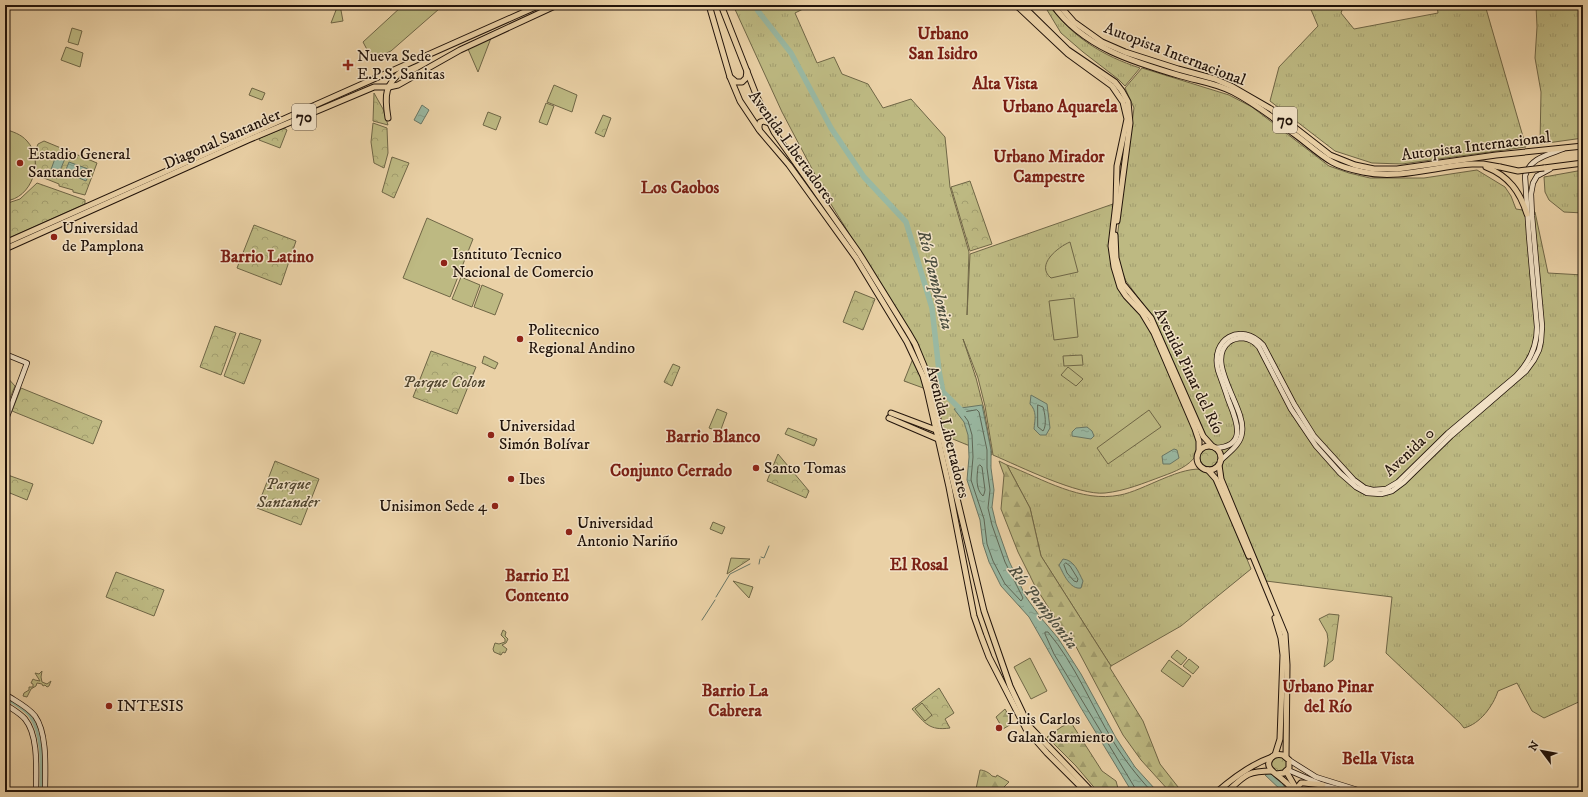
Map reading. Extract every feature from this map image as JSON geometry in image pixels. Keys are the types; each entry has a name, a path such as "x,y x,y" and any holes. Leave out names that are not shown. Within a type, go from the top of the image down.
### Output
{"main road":[{"name":"Diagonal Santander","path":"5,243 148,178 409,64 493,23 507,20 540,5"},
{"name":"Diagonal Santander","path":"5,249 248,140 374,87 398,85 462,49 557,5"},
{"name":"Avenida Libertadores","path":"709,5 730,77 740,101 760,131 789,165 856,258 908,342 923,376 949,487 974,616 989,657 1026,730 1085,792"},
{"name":"Avenida Libertadores","path":"721,5 757,97 770,124 781,143 859,253 915,344 926,373 984,611 1010,686 1029,726 1092,792"},
{"name":"Avenida Pinar del Río","path":"1016,5 1060,47 1107,82 1121,96 1127,119 1116,172 1116,203 1111,246 1116,276 1123,291 1142,313 1154,333 1195,429 1199,441 1199,451"},
{"name":"Avenida Pinar del Río","path":"1022,5 1068,50 1114,82 1122,91 1128,102 1131,118 1115,236 1116,258 1119,272 1123,284 1151,318 1203,436 1213,447"},
{"name":"Autopista Internacional","path":"1053,5 1069,24 1098,46 1120,56 1180,76 1217,85 1233,92 1265,111 1335,164 1362,172 1385,174 1478,164 1522,171 1583,163"},
{"name":"Autopista Internacional","path":"1059,5 1074,22 1102,42 1125,52 1215,79 1231,86 1271,109 1330,155 1355,165 1374,169 1392,170 1496,155 1583,146"},
{"path":"430,66 439,59 458,49 458,40"},
{"path":"388,118 386,99 388,87 396,76 409,64"},
{"path":"730,77 736,82 742,82 746,78 747,71"},
{"path":"760,131 758,126 760,122 765,121 770,124"},
{"name":"Avenida 0","path":"1213,447 1225,446 1231,443 1236,437 1238,430 1236,418 1218,370 1216,362 1217,352 1221,344 1227,338 1236,334 1247,334 1255,337 1263,345 1302,418 1320,443 1352,478 1365,488 1375,490 1388,488 1398,482 1448,433 1526,366 1536,342 1537,327 1524,181 1527,169 1537,159 1566,148"},
{"path":"1118,158 1121,162 1125,159"},
{"path":"1478,164 1498,172 1511,183 1521,198 1527,214"},
{"name":"Avenida 0","path":"1220,463 1236,446 1240,440 1242,431 1241,419 1221,367 1221,356 1223,349 1228,342 1234,339 1243,338 1255,342 1259,347 1284,397 1301,426 1321,451 1351,483 1363,491 1375,494 1390,492 1404,482 1451,436 1524,374 1536,357 1540,344 1542,326 1531,189 1538,174 1555,167"},
{"path":"1116,172 1120,168 1124,173"},
{"path":"5,354 27,363 5,422"},
{"path":"936,430 890,415 938,438"},
{"path":"1220,463 1214,469 1208,470 1202,468 1198,464 1197,458 1199,451 1204,447 1213,447 1220,455 1221,479 1285,634 1287,663 1286,747 1289,765 1287,770 1281,774 1257,771 1250,773 1242,778 1227,792"},
{"path":"1208,470 1216,479 1273,614 1281,638 1283,655 1279,744 1269,764 1274,773 1296,791"},
{"path":"974,616 980,615 984,611"},
{"path":"977,626 978,622 982,619 988,622"},
{"path":"5,694 28,710 38,722 44,747 46,792"},
{"path":"5,704 23,717 31,730 35,750 36,792"},
{"path":"1279,744 1281,747 1286,747"},
{"path":"1217,792 1233,778 1264,760 1280,754 1316,778 1364,792"},
{"path":"1287,770 1323,785 1350,792"},
{"path":"1287,770 1296,791"},
{"path":"1296,791 1301,783 1323,785"}],"green space":[{"path":"338,5 340,5 343,21 331,23"},
{"path":"399,5 435,5 439,9 391,51 372,59 363,42 401,7"},
{"path":"733,5 811,5 795,13 817,63 834,57 842,74 868,84 883,108 911,99 945,137 950,187 969,252 967,315 970,254 1113,204 1114,214 1110,246 1119,284 1136,305 1153,335 1197,440 1197,452 1193,459 1181,468 1142,484 1112,492 1094,493 1080,490 1033,473 993,455 985,406 978,378 963,339 976,378 984,409 992,455 943,435 933,397 907,327 829,201 782,112"},
{"path":"1044,5 1049,5 1068,27 1089,44 1113,58 1140,68 1125,86 1061,33"},
{"path":"1309,5 1344,5 1341,13 1354,29 1438,13 1437,5 1485,5 1526,147 1402,164 1372,163 1335,151 1270,101 1279,67 1318,26"},
{"path":"1536,5 1583,5 1583,138 1540,144 1541,92 1535,58 1537,27"},
{"path":"72,28 82,31 78,45 68,42"},
{"path":"491,38 478,72 468,49"},
{"path":"66,47 83,53 80,67 61,60"},
{"path":"1142,68 1229,95 1252,107 1329,166 1349,173 1370,178 1424,178 1477,170 1505,187 1511,196 1516,209 1535,212 1548,273 1583,275 1583,700 1544,718 1532,711 1517,683 1498,691 1493,703 1485,714 1475,723 1464,728 1386,653 1392,597 1266,581 1224,481 1222,468 1223,453 1203,433 1154,319 1126,281 1121,269 1116,246 1134,108 1125,88"},
{"path":"554,85 577,95 572,112 547,102"},
{"path":"252,88 265,93 262,100 249,95"},
{"path":"374,93 383,109 388,125 373,121"},
{"path":"546,103 554,106 547,125 539,122"},
{"path":"488,112 501,117 496,130 483,125"},
{"path":"603,115 611,118 604,137 595,133"},
{"path":"373,123 387,128 388,153 384,168 374,163 371,142"},
{"path":"284,128 287,130 280,148 259,140 260,138"},
{"name":"Estadio General Santander","path":"5,129 20,135 27,141 35,158 35,168 29,186 14,199 5,201"},
{"path":"44,141 97,163 85,195 73,192 73,190 59,186 59,184 34,174 36,167 34,154 38,144"},
{"path":"392,157 409,163 394,198 382,192"},
{"path":"1583,170 1583,213 1564,212 1549,200 1545,192 1544,177"},
{"path":"970,181 992,244 970,251 951,187"},
{"path":"37,183 85,200 85,204 7,239 5,238 5,204 20,199"},
{"path":"427,218 473,239 450,297 403,278"},
{"path":"254,225 296,241 281,285 237,268"},
{"path":"1070,242 1078,272 1051,278 1047,273 1047,262 1054,252"},
{"path":"461,277 480,285 472,307 452,299"},
{"path":"482,285 503,294 495,315 474,307"},
{"path":"855,291 875,299 863,330 843,322"},
{"path":"1074,298 1078,337 1054,340 1049,301"},
{"path":"215,326 236,333 221,375 200,367"},
{"path":"240,333 261,340 244,384 224,376"},
{"name":"Parque Colon","path":"431,351 476,367 457,414 413,397"},
{"path":"1082,355 1083,365 1064,366 1063,356"},
{"path":"484,356 498,363 495,369 482,363"},
{"path":"914,356 926,389 904,381"},
{"path":"673,364 680,367 672,386 664,382"},
{"path":"1068,367 1083,379 1076,386 1061,375"},
{"path":"5,375 15,386 5,410"},
{"path":"21,388 102,421 93,444 12,411"},
{"path":"717,409 727,413 720,432 709,428"},
{"path":"1149,410 1161,427 1108,464 1097,448"},
{"path":"788,428 817,439 814,446 785,434"},
{"path":"1205,449 1213,449 1218,454 1216,465 1213,467 1205,467 1200,462 1200,454"},
{"path":"778,454 809,491 806,498 767,481"},
{"name":"Parque Santander","path":"275,461 319,479 301,525 257,508"},
{"path":"999,461 1007,465 1030,508 1041,556 1111,666 1110,668 1143,721 1160,764 1182,792 1170,792 1141,760 1123,735 1073,641 1055,618 1035,586 1018,552 1001,509 1004,475"},
{"path":"1007,465 1048,483 1077,493 1105,497 1129,493 1186,471 1196,469 1205,470 1210,473 1215,481 1251,569 1181,626 1111,666 1041,556 1030,508"},
{"path":"5,474 33,484 27,500 5,491"},
{"path":"713,522 725,527 722,534 710,529"},
{"path":"731,558 750,559 727,574"},
{"path":"116,572 164,590 154,616 106,597"},
{"path":"733,581 753,587 749,598"},
{"path":"1329,614 1339,615 1333,660 1324,667 1328,640 1327,633 1319,619"},
{"path":"503,630 506,632 505,636 508,639 506,643 502,645 507,649 505,653 503,652 501,655 494,652 493,649 495,643 499,644 505,642 505,639 501,635"},
{"path":"1177,650 1187,658 1181,665 1171,657"},
{"path":"1030,658 1047,691 1031,699 1014,667"},
{"path":"1189,659 1199,667 1193,674 1183,666"},
{"path":"1169,660 1191,676 1183,687 1161,671"},
{"path":"42,671 42,682 47,684 51,681 49,686 43,686 42,684 37,683 36,686 31,689 27,697 23,696 24,693 29,690 29,687 33,687 33,684 31,683 33,679 40,681 35,673 39,674"},
{"path":"939,688 954,713 945,719 950,728 943,729 928,725 912,709"},
{"path":"922,703 932,715 925,721 915,709"},
{"path":"1005,709 1013,723 1003,729 996,717"},
{"path":"1070,721 1102,771 1116,781 1119,792 1098,792 1076,766 1047,737"},
{"path":"1279,756 1286,761 1287,764 1282,771 1279,772 1272,767 1271,764 1276,757"},
{"path":"980,770 987,772 992,776 996,777 997,775 1009,782 999,792 978,792 976,789"}],"water":[{"path":"422,105 429,110 421,124 414,120"},
{"path":"57,153 66,156 57,178 49,175"},
{"path":"69,162 91,170 86,181 65,172"},
{"path":"1031,395 1047,404 1050,428 1046,435 1040,435 1034,429 1035,415 1034,409 1030,404"},
{"path":"982,405 991,450 991,468 994,490 992,507 996,524 1009,561 1026,597 1058,638 1081,674 1116,738 1135,767 1155,789 1160,792 1132,792 1081,708 1029,617 1001,586 989,562 983,544 980,520 967,480 969,457 968,435 964,422 954,409"},
{"path":"1087,427 1092,431 1094,436 1091,439 1072,436 1072,432 1076,428"},
{"path":"1174,449 1177,450 1179,458 1170,464 1163,464 1162,456"},
{"path":"1063,559 1070,561 1077,570 1083,581 1081,588 1077,588 1070,584 1065,576 1059,565"},
{"path":"1269,773 1280,780 1288,792 1283,792 1265,775"}],"waterway":[{"name":"Río Pamplonita","path":"755,5 791,53 831,128 864,177 906,222 932,308 939,371 943,392 964,413"},
{"path":"761,557 764,558 769,546"},
{"path":"759,564 760,559"},
{"path":"716,597 730,574 750,564"},
{"path":"702,620 715,600"},
{"path":"5,698 19,706 30,716 38,733 41,753 41,792"}],"place":[{"name":"Nueva Sede E.P.S. Sanitas","path":"348,65"},
{"name":"Estadio General Santander","path":"20,163"},
{"name":"Universidad de Pamplona","path":"54,237"},
{"name":"Isntituto Tecnico Nacional de Comercio","path":"444,263"},
{"name":"Politecnico Regional Andino","path":"520,339"},
{"name":"Universidad Simón Bolívar","path":"491,435"},
{"name":"Santo Tomas","path":"756,468"},
{"name":"Ibes","path":"511,479"},
{"name":"Unisimon Sede 4","path":"495,506"},
{"name":"Universidad Antonio Nariño","path":"569,532"},
{"name":"INTESIS","path":"109,706"},
{"name":"Luis Carlos Galan Sarmiento","path":"999,728"}],"district":[{"name":"Urbano San Isidro","path":"943,44"},
{"name":"Alta Vista","path":"1005,84"},
{"name":"Urbano Aquarela","path":"1060,107"},
{"name":"Urbano Mirador Campestre","path":"1049,167"},
{"name":"Los Caobos","path":"680,188"},
{"name":"Barrio Latino","path":"267,257"},
{"name":"Barrio Blanco","path":"713,437"},
{"name":"Conjunto Cerrado","path":"671,471"},
{"name":"El Rosal","path":"919,565"},
{"name":"Barrio El Contento","path":"537,586"},
{"name":"Urbano Pinar del Río","path":"1328,697"},
{"name":"Barrio La Cabrera","path":"735,701"},
{"name":"Bella Vista","path":"1378,759"}]}
